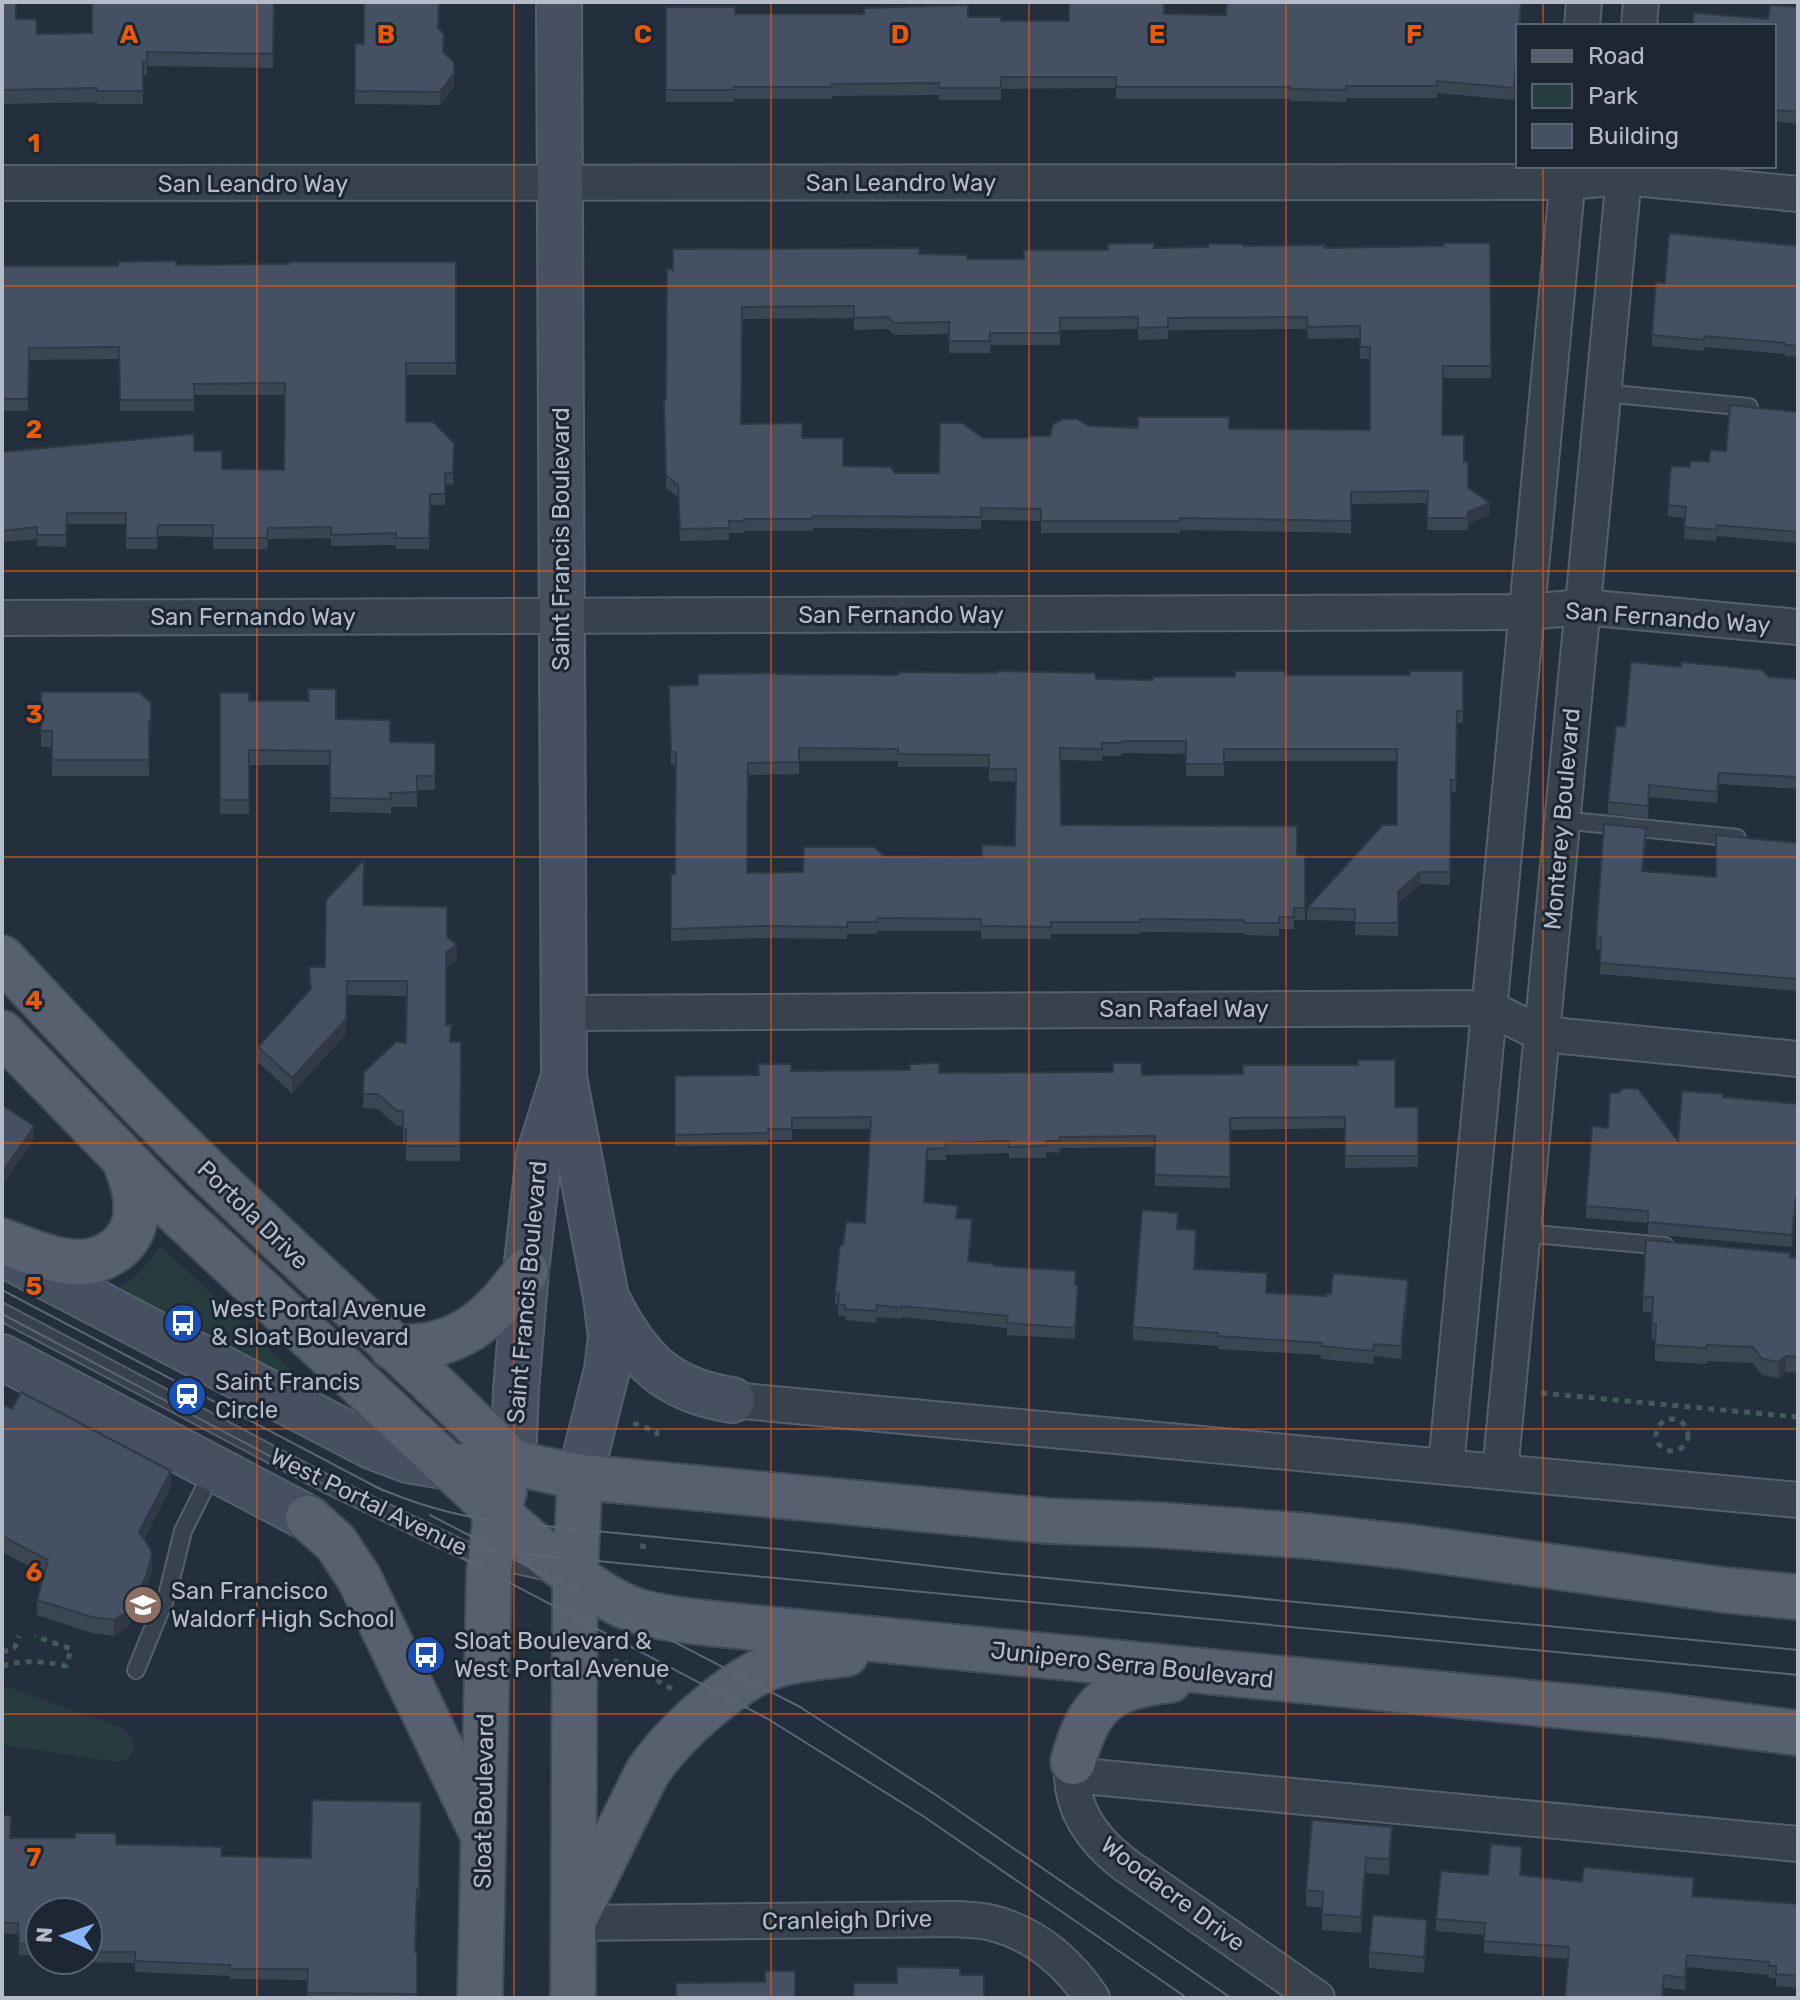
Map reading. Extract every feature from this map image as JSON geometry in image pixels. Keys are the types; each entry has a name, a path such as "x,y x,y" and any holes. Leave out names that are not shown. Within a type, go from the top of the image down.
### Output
{"main road":[{"name":"Saint Francis Boulevard","path":"559,2 564,1077 611,1337 610,1354 580,1477"},
{"name":"Portola Drive","path":"2,958 167,1132 458,1406 513,1463"},
{"name":"Portola Drive","path":"2,1033 211,1245 498,1513"},
{"name":"Saint Francis Boulevard","path":"513,1463 527,1256 539,1155 564,1077"},
{"path":"2,1241 66,1262 104,1258 130,1233 135,1219 134,1190 124,1159"},
{"path":"392,1347 428,1345 460,1335 486,1319 497,1308 539,1235 552,1232 577,1234 597,1252"},
{"path":"2,1253 371,1446 408,1460 449,1467 513,1463 580,1477 1049,1521 1160,1525 1308,1536 1798,1597"},
{"path":"606,1297 638,1351 662,1374 694,1392 732,1400"},
{"name":"West Portal Avenue","path":"2,1357 308,1518 336,1543 359,1578 483,1837"},
{"name":"Sloat Boulevard","path":"480,1998 490,1559 498,1513 513,1463"},
{"path":"573,1998 575,1577 580,1477"},
{"name":"Junipero Serra Boulevard","path":"498,1513 547,1557 575,1577 616,1602 656,1616 1684,1718 1798,1733"},
{"path":"573,1923 656,1759 686,1727 724,1696 754,1675 792,1661 924,1645"},
{"path":"1072,1769 1082,1736 1094,1713 1115,1693 1146,1682 1229,1674"}],"street":[{"path":"1582,24 1584,2"},
{"path":"1639,24 1641,2"},
{"name":"San Leandro Way","path":"2,183 559,184 1625,172 1798,194"},
{"name":"Monterey Boulevard","path":"1500,1472 1625,172"},
{"path":"1446,1466 1568,174"},
{"name":"San Fernando Way","path":"2,618 1527,612 1583,607 1798,627"},
{"name":"San Rafael Way","path":"563,1013 1489,1008 1542,1034 1798,1059"},
{"path":"732,1400 1798,1500"},
{"path":"1072,1769 1798,1844"},
{"name":"Woodacre Drive","path":"1072,1769 1074,1798 1083,1819 1115,1857 1317,1998"},
{"name":"Cranleigh Drive","path":"573,1923 957,1919 988,1922 1020,1933 1050,1951 1076,1974 1092,1998"}],"lane":[{"path":"1603,393 1768,409"},
{"path":"1562,820 1751,839"},
{"path":"1523,1233 1676,1247"},
{"name":"West Portal Avenue","path":"2,1312 327,1484 473,1554 575,1577"},
{"path":"136,1670 172,1580 183,1531 214,1468"}],"path":[{"path":"1540,1393 1798,1417"},
{"path":"1673,1419 1674,1406"},
{"path":"1673,1419 1682,1422 1688,1431 1687,1441 1675,1451 1665,1449 1656,1437 1662,1422 1673,1419"},
{"path":"624,1422 657,1432 656,1442"},
{"path":"640,1546 650,1547"},
{"path":"2,1651 15,1647 19,1636"},
{"path":"2,1666 39,1661 66,1666 71,1649 35,1636"},
{"path":"627,1654 627,1663"},
{"path":"612,1661 627,1663 675,1690"}],"green space":[{"path":"161,1246 308,1386 120,1287 138,1274"},
{"path":"2,1685 122,1728 131,1736 134,1749 128,1759 117,1762 2,1745"}],"building":[{"path":"2,2 16,2 16,19 36,19 37,34 92,33 92,2 274,2 273,54 147,52 147,62 143,62 143,91 97,91 97,88 2,90"},
{"path":"364,2 439,2 438,28 444,34 443,52 454,62 454,73 440,92 355,91 355,44 364,44"},
{"path":"1069,2 1164,2 1164,14 1226,15 1227,2 1521,2 1519,24 1516,24 1514,88 1437,81 1437,86 1346,86 1346,90 1116,87 1116,77 1001,77 1001,88 939,88 939,83 666,90 666,7 735,7 735,14 864,14 864,8 968,5 968,17 1001,17 1001,21 1069,21"},
{"path":"1770,5 1798,7 1798,112 1776,110 1776,24 1693,24 1694,13 1768,19"},
{"path":"1669,233 1798,246 1798,346 1704,336 1704,340 1652,335 1656,282 1665,283"},
{"path":"1154,243 1154,248 1242,244 1324,245 1324,248 1490,243 1491,366 1443,366 1442,435 1464,435 1468,488 1490,503 1468,512 1468,518 1427,518 1428,491 1351,492 1351,521 1180,518 1180,521 1041,521 1041,509 981,508 981,517 813,516 813,519 729,521 729,528 680,529 678,485 666,476 664,400 667,269 673,270 673,249 919,248 919,254 967,255 967,259 1024,259 1024,250 1108,250 1108,244","holes":["854,306 854,318 888,317 894,323 949,322 949,341 990,341 990,333 1060,333 1060,318 1138,317 1138,328 1168,327 1168,318 1307,317 1308,327 1360,326 1360,347 1370,347 1370,430 1229,429 1229,417 1138,417 1138,428 1089,426 1077,419 1063,419 1053,424 1050,436 983,438 962,423 940,423 939,473 895,473 891,467 843,466 843,438 802,438 802,423 741,424 742,307"]},
{"path":"176,261 176,265 456,262 456,363 406,363 406,422 433,422 454,443 453,473 445,473 445,494 430,494 429,538 396,538 396,533 331,535 331,527 268,528 267,538 213,538 213,525 158,525 157,538 126,538 126,513 67,513 66,535 37,535 37,527 2,531 2,452 194,434 194,451 222,451 222,469 284,470 285,383 194,384 194,400 120,400 119,347 29,348 28,399 2,399 2,266 118,266 118,262"},
{"path":"1730,405 1798,412 1798,532 1717,525 1716,530 1684,527 1686,507 1668,505 1671,466 1690,467 1690,461 1709,462 1710,450 1726,451"},
{"path":"1631,662 1681,667 1682,662 1762,670 1769,677 1798,679 1798,777 1719,773 1717,792 1649,785 1648,806 1608,802 1616,726 1625,726"},
{"path":"1235,671 1285,671 1285,675 1410,675 1410,671 1463,671 1463,711 1457,711 1456,780 1451,780 1450,872 1420,872 1398,892 1398,923 1355,923 1355,909 1307,908 1383,825 1397,825 1397,749 1224,749 1224,764 1186,764 1186,741 1122,741 1102,743 1102,749 1060,748 1061,825 1297,826 1297,855 1305,855 1305,908 1294,908 1294,917 1279,917 1279,923 1140,919 1140,922 1051,922 1051,927 981,926 981,919 877,918 877,922 847,922 847,927 671,929 671,874 675,874 676,752 671,752 669,686 698,685 698,674 1095,673 1096,679 1153,680 1153,677 1235,677","holes":["799,748 898,749 898,754 989,755 989,769 1016,769 1015,846 982,845 982,857 884,856 874,847 804,847 803,872 747,873 748,763 799,762"]},
{"path":"308,689 336,689 336,719 390,720 390,742 435,743 435,776 417,776 417,792 390,793 391,799 330,798 330,751 249,750 249,800 220,800 220,693 249,693 249,701 309,701"},
{"path":"41,692 139,692 151,703 149,760 52,760 52,731 41,731"},
{"path":"1604,824 1646,828 1642,871 1716,877 1716,835 1798,843 1798,979 1600,963 1601,938 1596,938"},
{"path":"364,860 363,905 447,907 447,937 457,945 446,952 446,1025 451,1025 450,1042 461,1042 460,1146 406,1146 403,1111 397,1111 378,1094 363,1094 364,1072 396,1042 406,1043 407,981 347,981 346,1019 292,1078 258,1047 311,989 309,967 325,967 326,900"},
{"path":"1358,1060 1395,1060 1395,1107 1418,1107 1418,1156 1345,1156 1345,1117 1230,1118 1230,1177 1155,1175 1155,1136 1060,1137 1060,1141 1046,1141 1046,1146 1009,1147 1009,1141 945,1143 946,1148 927,1149 924,1202 958,1206 956,1218 972,1219 968,1261 994,1266 1076,1271 1075,1328 1007,1323 1008,1316 901,1306 877,1305 876,1311 845,1309 845,1305 838,1304 839,1294 835,1293 840,1245 843,1245 846,1222 865,1223 871,1117 792,1118 792,1129 768,1129 768,1133 675,1135 675,1076 759,1075 758,1064 791,1064 791,1071 910,1070 910,1064 939,1063 939,1073 1113,1072 1113,1063 1141,1063 1142,1075 1243,1074 1243,1065 1358,1065"},
{"path":"1623,1088 1638,1089 1678,1141 1682,1091 1798,1104 1798,1198 1792,1235 1648,1222 1648,1211 1586,1206 1592,1126 1608,1128 1610,1093 1619,1093"},
{"path":"2,1105 34,1126 4,1170 2,1168"},
{"path":"1142,1210 1178,1213 1177,1229 1196,1230 1194,1269 1267,1273 1266,1293 1326,1296 1331,1294 1333,1273 1408,1280 1401,1346 1374,1344 1373,1351 1321,1346 1322,1343 1133,1327"},
{"path":"1646,1240 1790,1253 1790,1257 1798,1258 1798,1357 1786,1356 1779,1362 1762,1359 1753,1347 1655,1345 1653,1297 1643,1296"},
{"path":"21,1392 171,1471 139,1532 152,1554 146,1577 127,1612 114,1620 92,1617 37,1600 48,1560 2,1536 2,1408 4,1405 12,1409"},
{"path":"312,1800 421,1802 415,1952 417,1994 307,1993 308,1969 230,1969 230,1965 135,1961 135,1952 104,1952 104,1896 24,1896 24,1944 19,1944 18,1923 2,1923 2,1815 11,1816 10,1838 75,1838 75,1833 116,1833 116,1844 222,1847 221,1856 311,1858"},
{"path":"1312,1820 1392,1827 1389,1859 1366,1858 1361,1917 1322,1914 1323,1892 1306,1890"},
{"path":"1491,1844 1522,1847 1520,1875 1582,1882 1584,1867 1694,1878 1692,1896 1798,1904 1798,1976 1776,1974 1776,1966 1769,1966 1769,1962 1687,1955 1685,1978 1664,1975 1662,1998 1565,1998 1569,1947 1484,1941 1485,1923 1436,1919 1441,1871 1488,1875"},
{"path":"1373,1915 1427,1920 1424,1957 1369,1952"},
{"path":"897,1967 960,1968 960,1975 984,1975 984,1998 853,1998 854,1983 897,1983"},
{"path":"765,1971 795,1971 795,1998 676,1998 676,1983 765,1982"}],"tram line":[{"path":"2,1290 384,1491"},
{"path":"2,1314 398,1524"},
{"path":"374,1486 434,1508 495,1521 994,1573 1798,1650"},
{"path":"430,1515 484,1543"},
{"path":"389,1519 439,1539 491,1551 1798,1675"},
{"path":"444,1548 768,1719 923,1816 1187,1998"},
{"path":"508,1556 800,1707 936,1795 1231,1998"}],"place":[{"name":"West Portal Avenue & Sloat Boulevard","path":"183,1323"},
{"name":"Saint Francis Circle","path":"187,1396"},
{"name":"San Francisco Waldorf High School","path":"143,1605"},
{"name":"Sloat Boulevard & West Portal Avenue","path":"426,1655"}]}
